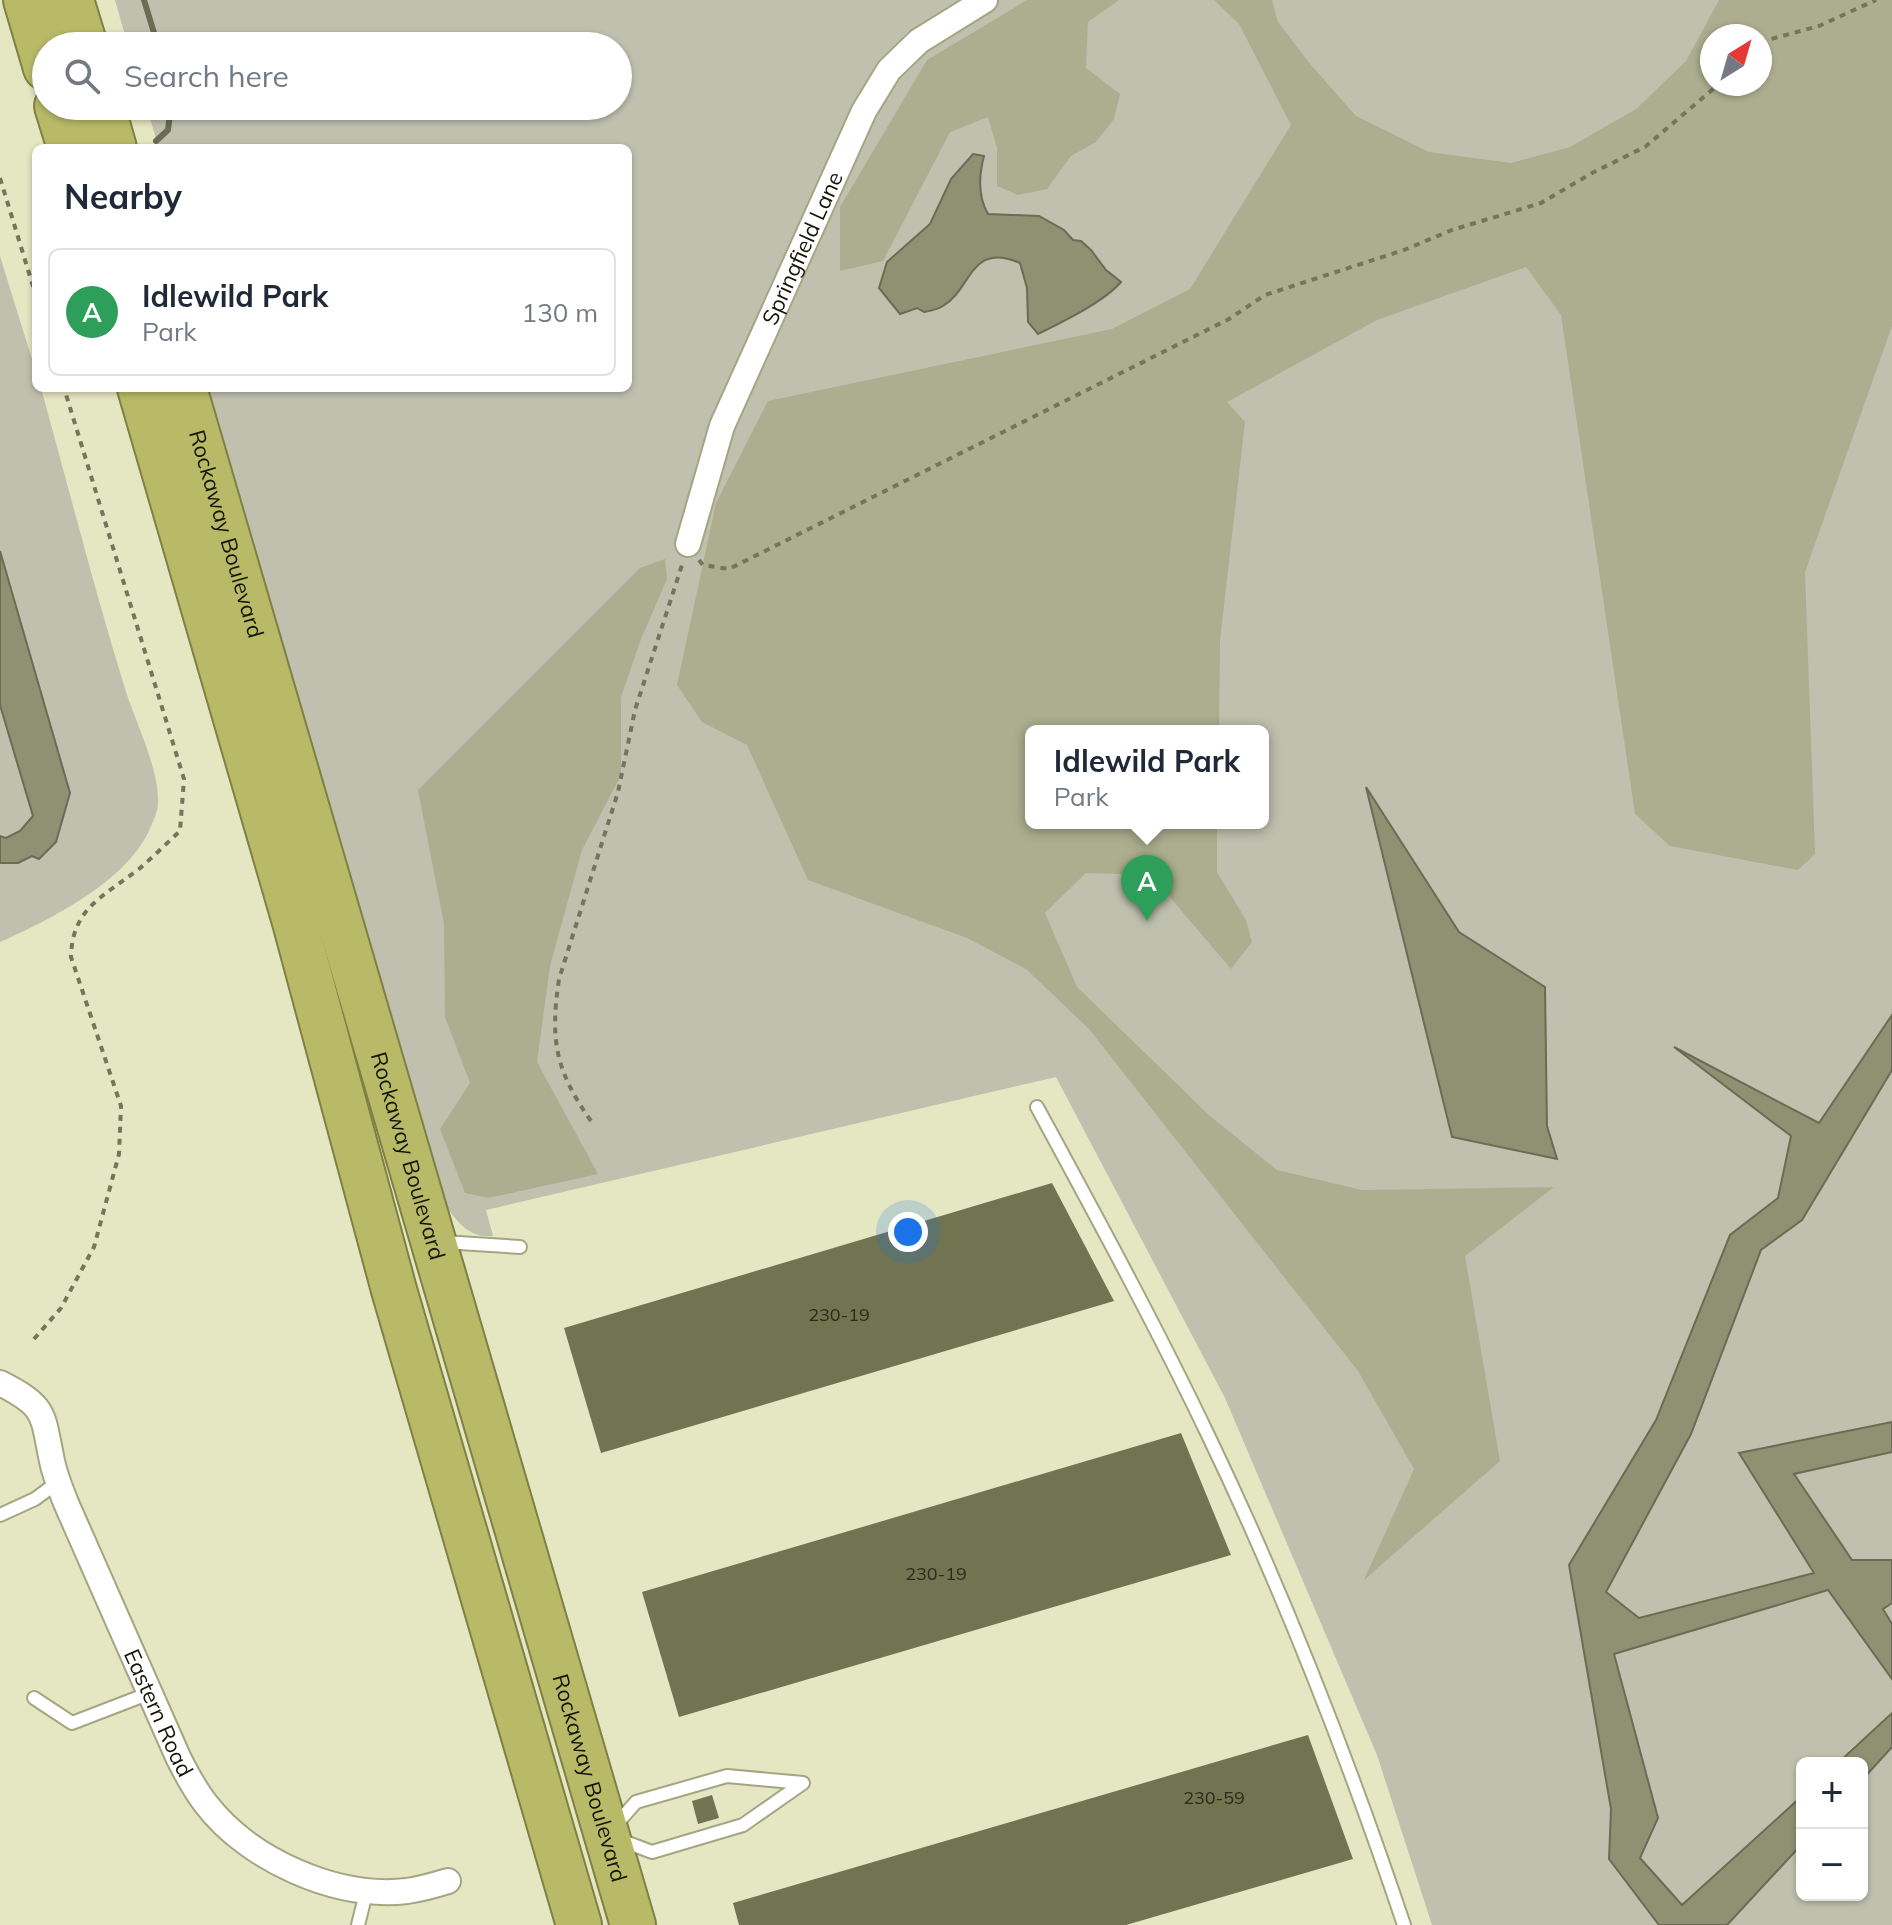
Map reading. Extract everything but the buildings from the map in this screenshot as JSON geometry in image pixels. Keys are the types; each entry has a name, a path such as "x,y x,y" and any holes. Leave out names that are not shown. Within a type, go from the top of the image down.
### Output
{"highway":[{"path":"26,0 35,32"},
{"path":"71,0 81,32"},
{"path":"61,120 69,144"},
{"path":"106,120 113,144"},
{"name":"Rockaway Boulevard","path":"141,392 279,864 394,1290 579,1925"},
{"name":"Rockaway Boulevard","path":"185,392 633,1925"}],"street":[{"name":"Springfield Lane","path":"688,544 722,426 864,111 889,70 919,41 985,0"},
{"name":"Eastern Road","path":"0,1383 31,1401 44,1418 58,1482 150,1693 187,1774 205,1804 246,1844 292,1871 326,1883 406,1891 448,1881"}],"lane":[{"path":"1037,1107 1158,1332 1262,1553 1349,1773 1404,1925"},
{"path":"434,1241 520,1247"},
{"path":"0,1515 35,1499 58,1482"},
{"path":"34,1698 72,1723 150,1693"},
{"path":"727,1776 803,1783 743,1825 652,1852 607,1835 636,1802 727,1776"},
{"path":"358,1925 367,1889"}],"path":[{"path":"1772,39 1819,26 1876,0"},
{"path":"688,544 703,565 729,569 1229,319 1265,295 1404,250 1452,230 1541,203 1645,147 1705,96"},
{"path":"0,178 32,283"},
{"path":"34,1339 61,1308 94,1247 119,1154 122,1125 121,1106 71,957 71,935 88,907 141,867 180,831 184,779 65,392"},
{"path":"591,1121 560,1069 555,1046 559,979 615,806 635,710 688,544"}],"shaded area":[{"path":"115,0 1892,0 1892,1925 1432,1925 1377,1755 1225,1398 1056,1077 486,1210 493,1236 472,1233 448,1209 207,392 632,392 632,144 158,144 150,120 632,120 632,32 124,32"},
{"path":"1027,0 1119,0 1088,22 1086,68 1120,94 1114,119 1096,142 1071,156 1047,189 1018,195 997,186 997,148 988,117 950,132 883,261 840,271 840,207 927,60"},
{"path":"1214,0 1272,0 1278,22 1356,116 1429,152 1511,163 1570,147 1636,109 1686,61 1700,35 1700,96 1772,96 1772,24 1706,24 1719,0 1892,0 1892,326 1805,572 1815,854 1798,870 1670,846 1635,814 1561,315 1526,267 1377,320 1227,402 1245,422 1220,640 1219,725 1025,725 1025,829 1217,829 1217,872 1246,920 1252,942 1231,969 1151,875 1086,873 1045,913 1077,987 1210,1116 1277,1170 1362,1190 1554,1187 1465,1256 1500,1461 1364,1580 1414,1469 1358,1371 1089,1029 1026,969 967,938 808,880 747,745 702,722 677,685 716,503 768,401 1112,329 1190,289 1291,125 1239,24"},
{"path":"973,154 984,156 980,186 988,214 1039,216 1064,230 1073,240 1081,241 1121,282 1094,304 1038,334 1028,322 1027,288 1020,263 991,258 981,262 943,306 924,312 917,308 900,314 879,288 887,262 930,224 951,179"},
{"path":"0,256 32,359 32,392 42,392 126,692 155,776 158,803 141,846 107,881 64,910 0,942 0,863 18,863 32,856 70,793 0,551"},
{"path":"0,551 70,793 56,842 39,859 32,856 18,863 0,863 0,836 6,838 20,831 33,816 0,705"},
{"path":"665,559 667,579 641,639 621,697 621,775 582,850 550,966 537,1062 598,1174 488,1198 465,1193 440,1129 470,1083 445,1017 444,924 418,790 640,568"},
{"path":"0,705 33,817 20,831 6,838 0,836"},
{"path":"1366,787 1459,932 1545,987 1547,1126 1557,1159 1452,1137"},
{"path":"1892,1015 1892,1070 1802,1220 1761,1250 1691,1434 1606,1592 1639,1618 1814,1573 1739,1453 1892,1422 1892,1452 1794,1474 1852,1560 1892,1560 1892,1603 1883,1609 1892,1624 1892,1679 1828,1590 1614,1654 1658,1818 1640,1858 1682,1905 1796,1801 1796,1850 1727,1925 1659,1925 1609,1859 1611,1809 1569,1565 1656,1420 1730,1235 1778,1198 1791,1136 1674,1047 1819,1123"},
{"path":"1892,1713 1892,1747 1868,1773 1868,1757 1844,1757"}],"waterway":[{"path":"144,0 154,32"},
{"path":"156,141 168,130 169,120"}],"place":[{"name":"Idlewild Park","path":"1147,921"}]}
